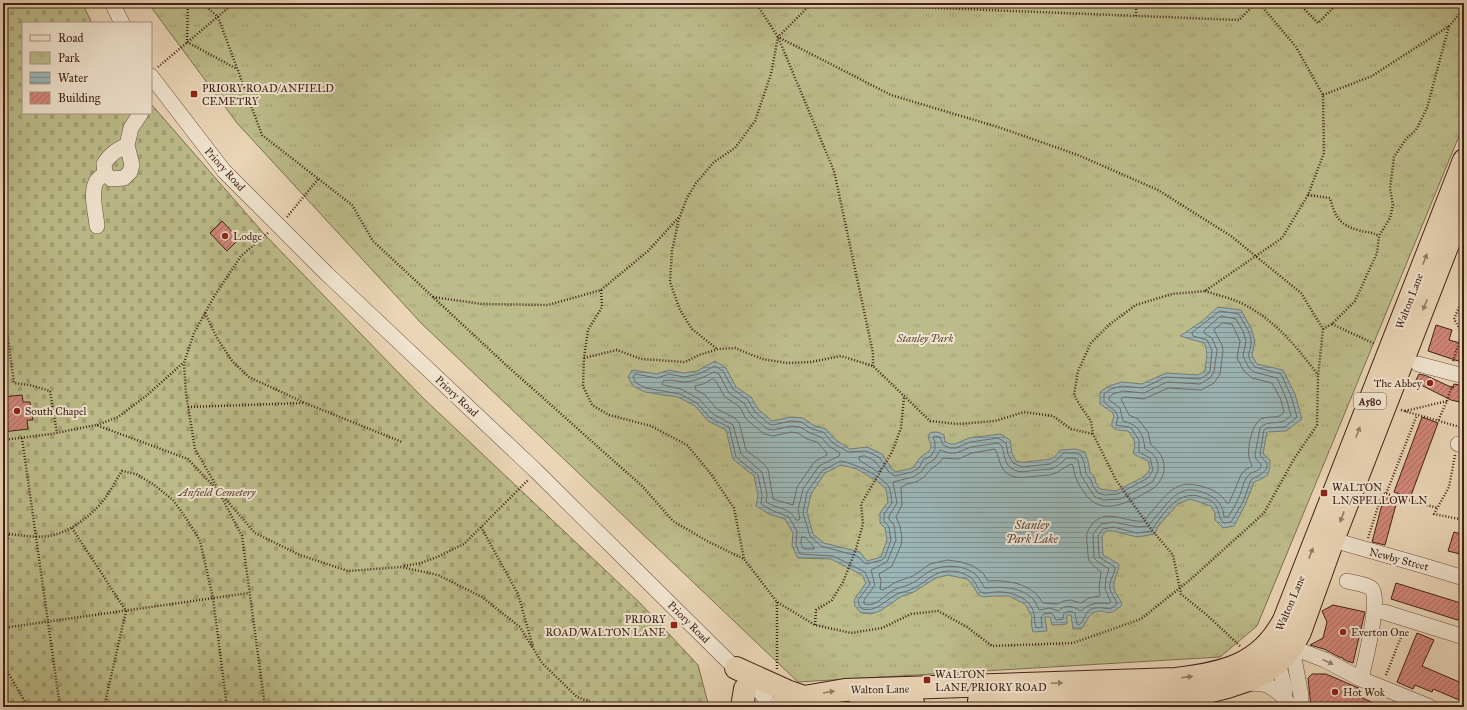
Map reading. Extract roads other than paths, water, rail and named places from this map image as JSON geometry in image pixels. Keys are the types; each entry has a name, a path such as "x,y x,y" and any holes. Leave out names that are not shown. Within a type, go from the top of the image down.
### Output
{"highway":[{"name":"Walton Lane","path":"1281,650 1284,620 1464,160"},
{"name":"Walton Lane","path":"776,700 845,690 1001,697 1138,698 1211,691 1240,684 1266,672 1281,650 1300,632 1333,540 1395,408 1464,203"},
{"name":"Walton Lane","path":"859,707 1001,697 1196,676 1223,670 1247,661 1260,652 1281,650"},
{"path":"743,689 776,700"}],"street":[{"path":"112,3 122,22"},
{"name":"Priory Road","path":"155,82 224,171 327,274 536,471 743,689"},
{"path":"127,145 114,152 108,157 104,164 105,173 111,179 124,178 130,172 132,165 127,145 131,128 140,114"},
{"path":"97,226 94,193 95,186 99,178 105,173"},
{"path":"1418,364 1457,374"},
{"name":"Newby Street","path":"1333,540 1365,550 1421,564 1464,578"},
{"path":"1347,581 1371,588 1374,592 1375,598 1373,619 1361,678"},
{"path":"1384,612 1464,637"},
{"path":"1281,650 1325,660 1381,687 1430,707"},
{"path":"1281,650 1287,702"},
{"path":"1281,650 1301,696 1301,707"},
{"path":"1240,684 1268,685 1273,687 1287,702"}],"water":[{"name":"Stanley Park Lake","path":"1218,307 1241,310 1251,328 1255,341 1252,355 1257,364 1283,370 1295,394 1302,419 1286,431 1267,432 1263,454 1270,460 1269,472 1265,477 1254,482 1246,503 1234,526 1223,528 1215,520 1215,513 1211,506 1190,499 1178,504 1158,526 1155,534 1137,537 1113,531 1106,531 1102,536 1103,555 1119,564 1114,581 1114,589 1122,603 1121,606 1113,612 1110,613 1099,611 1093,613 1081,629 1073,629 1071,615 1067,615 1067,624 1052,625 1050,617 1045,617 1047,631 1033,632 1031,623 1032,617 1025,604 1009,596 982,597 967,579 948,575 936,578 912,593 902,596 880,611 871,614 861,613 855,606 854,600 866,583 862,575 831,559 798,558 792,546 793,533 785,519 769,514 756,506 758,495 754,476 733,459 726,430 708,421 695,406 678,397 645,392 633,386 628,377 632,370 657,374 669,370 683,373 697,371 715,361 726,368 736,387 751,397 758,409 772,421 791,417 803,418 813,425 826,429 836,440 850,449 867,447 882,454 892,469 896,472 912,468 922,456 931,449 928,438 930,433 936,432 944,435 945,442 951,444 955,444 969,438 1000,434 1010,440 1012,453 1016,461 1019,462 1049,459 1055,456 1060,450 1076,449 1085,452 1090,472 1095,478 1100,489 1116,491 1145,476 1150,469 1148,461 1133,453 1135,446 1134,441 1128,431 1117,430 1113,427 1113,413 1100,404 1100,392 1109,386 1122,382 1142,384 1166,373 1198,375 1205,371 1207,353 1204,343 1180,336 1201,322","holes":["841,465 857,469 878,482 886,489 888,502 880,513 880,523 885,528 887,540 881,557 867,561 860,552 824,543 813,534 807,512 811,494 825,473"]}],"place":[{"name":"PRIORY ROAD/ANFIELD CEMETRY","path":"194,94"},
{"name":"Lodge","path":"225,236"},
{"name":"The Abbey","path":"1430,383"},
{"name":"South Chapel","path":"17,411"},
{"name":"WALTON LN/SPELLOW LN","path":"1324,493"},
{"name":"PRIORY ROAD/WALTON LANE","path":"674,625"},
{"name":"Everton One","path":"1343,632"},
{"name":"WALTON LANE/PRIORY ROAD","path":"927,680"},
{"name":"Hot Wok","path":"1335,692"}],"park label":[{"name":"Stanley Park","path":"925,338"},
{"name":"Anfield Cemetery","path":"217,492"}]}
